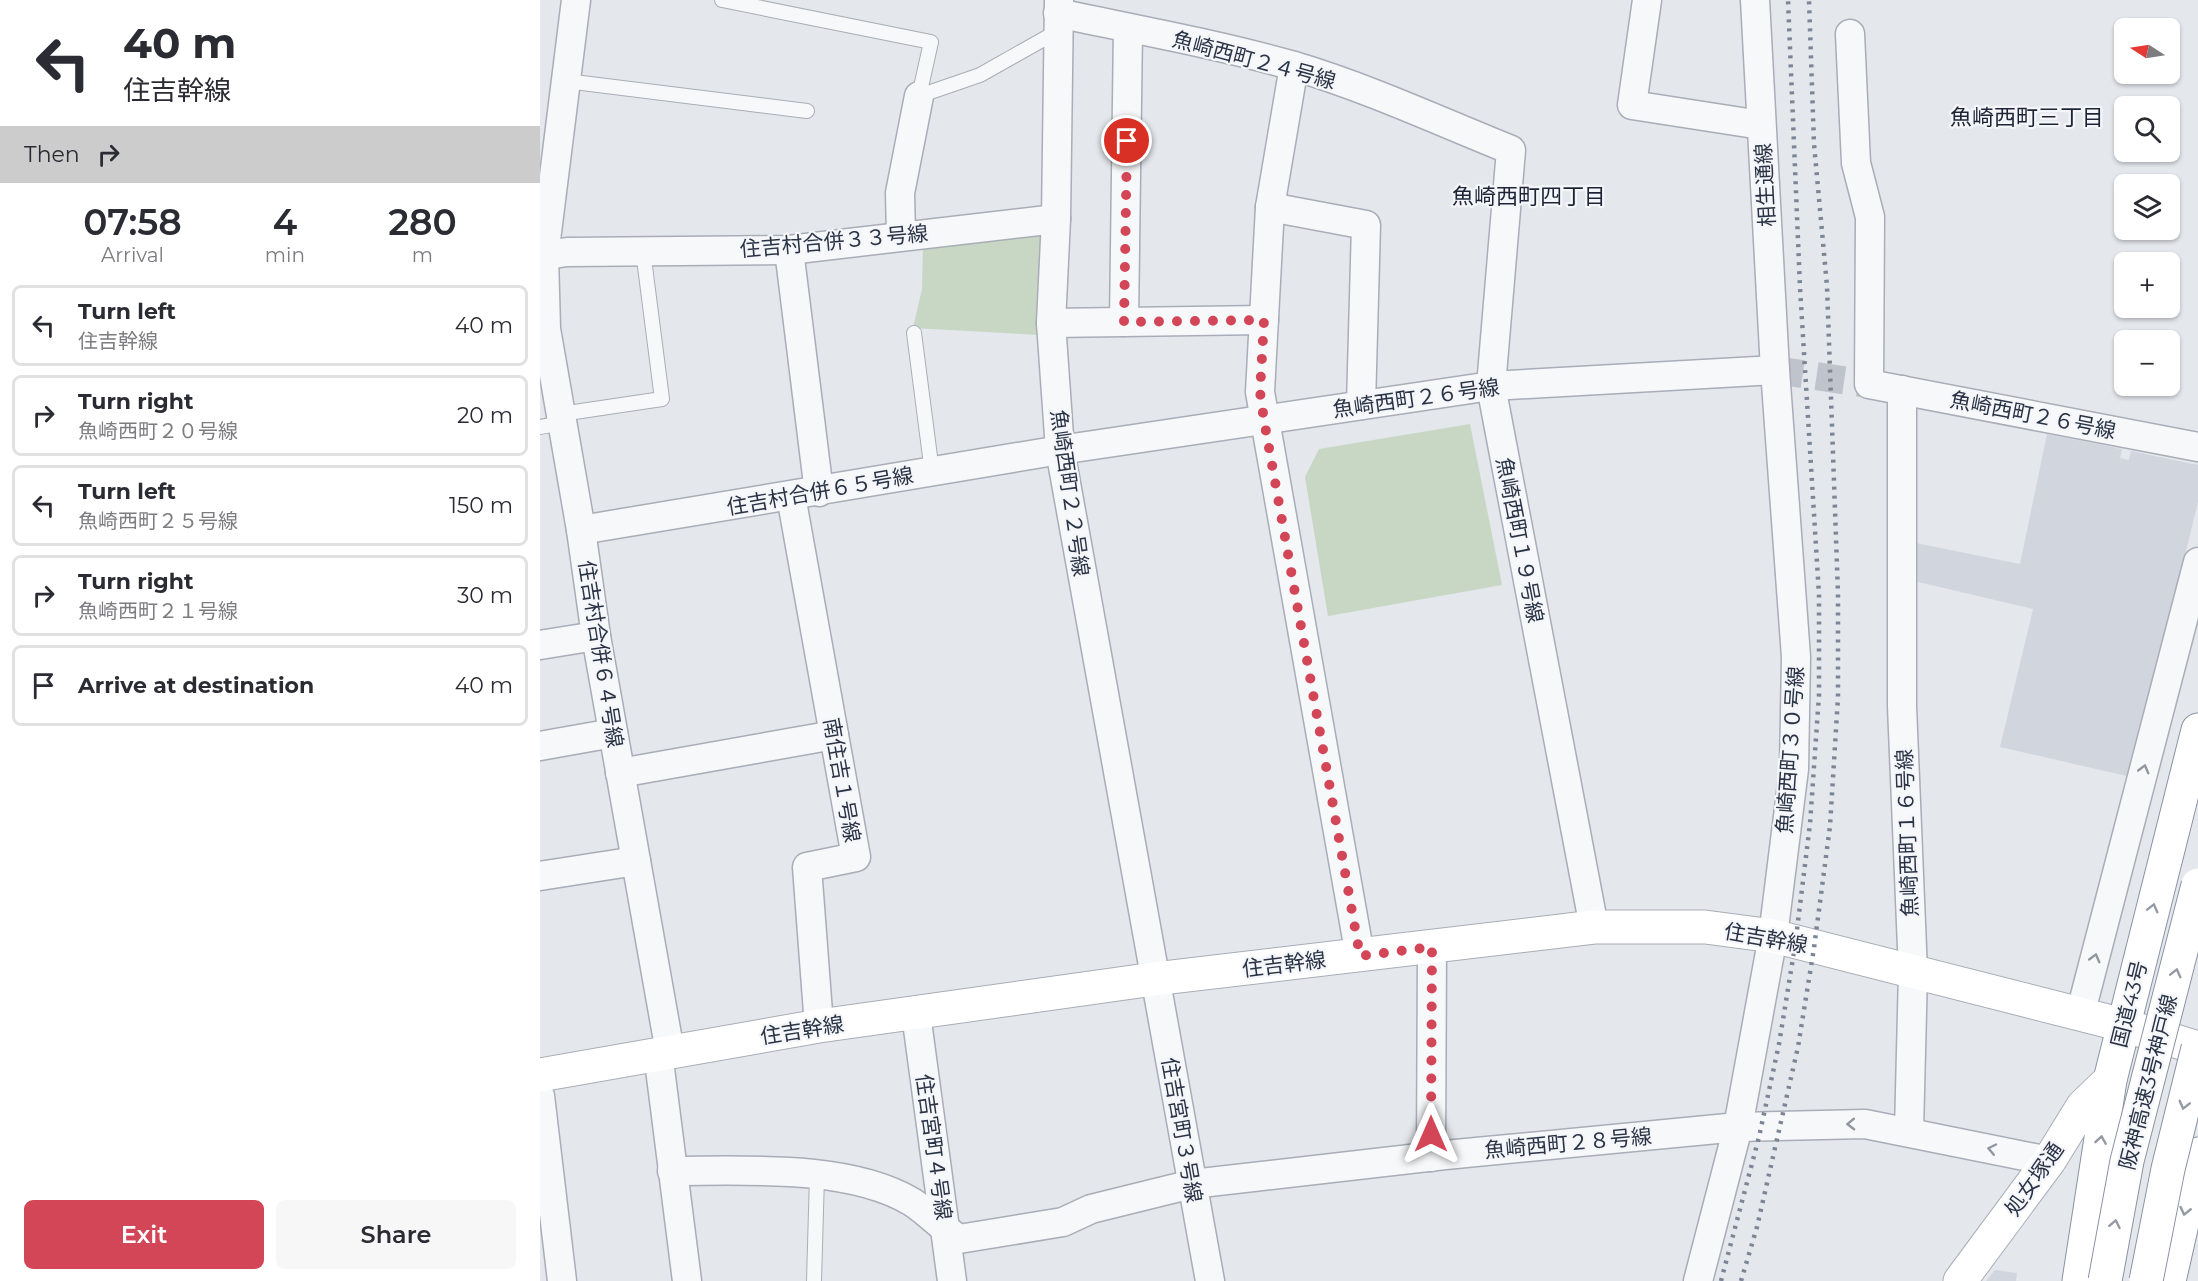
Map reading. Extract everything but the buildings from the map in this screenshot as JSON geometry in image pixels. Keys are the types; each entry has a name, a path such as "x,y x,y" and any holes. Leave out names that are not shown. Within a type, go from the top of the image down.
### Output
{"main road":[{"name":"国道43号","path":"2079,1281 2110,1080 2198,730"},
{"name":"阪神高速3号神戸線","path":"2105,1281 2127,1161 2198,885"},
{"name":"住吉幹線","path":"540,1075 819,1026 1154,979 1594,927 1705,927 1773,936 2123,1025 2198,1048"},
{"name":"阪神高速3号神戸線","path":"2146,1281 2168,1169 2198,1048"},
{"name":"処女塚通","path":"1960,1281 2049,1161 2083,1106 2110,1080"},
{"path":"2169,1281 2198,1154"}],"street":[{"name":"住吉村合併６４号線","path":"576,0 542,256 546,329 554,421 581,530 596,636 636,861 664,1052 672,1171 687,1281"},
{"path":"1647,0 1632,105 1761,125"},
{"name":"相生通線","path":"1755,0 1775,370"},
{"name":"魚崎西町２４号線","path":"1058,14 1294,66 1338,81 1511,150"},
{"name":"魚崎西町２２号線","path":"1058,14 1056,219 1052,323 1060,450 1154,979"},
{"path":"1124,322 1128,28"},
{"name":"魚崎西町２６号線","path":"1850,34 1856,163 1870,217 1869,384 2198,447"},
{"path":"1294,66 1270,207 1260,392 1360,956"},
{"path":"901,236 900,193 920,96"},
{"name":"魚崎西町１９号線","path":"1511,150 1491,386 1594,927"},
{"path":"1270,207 1366,225 1361,405"},
{"name":"住吉村合併３３号線","path":"542,256 567,252 789,250 1056,219"},
{"name":"南住吉１号線","path":"789,250 805,494 834,735 856,857 807,867 819,1026"},
{"path":"1052,323 1264,320"},
{"name":"魚崎西町２６号線","path":"1060,450 1491,386 1775,370"},
{"name":"魚崎西町３０号線","path":"1698,1281 1738,1127 1773,936 1794,769 1796,657 1775,370"},
{"name":"魚崎西町１６号線","path":"1902,390 1902,706 1913,972 1909,1131"},
{"name":"住吉村合併６５号線","path":"581,530 1060,450"},
{"path":"2080,1015 2198,562"},
{"path":"540,645 596,636"},
{"path":"540,746 613,733"},
{"path":"620,773 834,735"},
{"path":"540,876 636,861"},
{"path":"1431,1157 1432,947"},
{"name":"住吉宮町３号線","path":"1154,979 1210,1281"},
{"name":"住吉宮町４号線","path":"916,1014 952,1281"},
{"path":"540,1096 562,1281"},
{"name":"魚崎西町２８号線","path":"945,1230 959,1239 1063,1222 1091,1209 1192,1184 1431,1157 1738,1127 1864,1124 1909,1131"},
{"path":"1909,1131 2049,1161"},
{"path":"672,1171 770,1171 849,1179 878,1187 912,1203 945,1230"}],"lane":[{"path":"722,0 931,42 920,96"},
{"path":"920,96 980,75 1058,14"},
{"path":"566,81 807,111"},
{"path":"554,421 662,399 643,251"},
{"path":"914,333 932,472"},
{"path":"814,1281 817,1176"}],"shaded area":[{"path":"2047,434 2122,449 2120,458 2129,460 2131,451 2198,465 2198,502 2131,777 2000,747 2033,609 1910,580 1911,542 2020,564"},
{"path":"1995,1270 2017,1273 2016,1281 1986,1281"}],"green space":[{"path":"1043,228 1040,335 913,328 922,289 923,244"},
{"path":"1470,424 1502,585 1328,616 1305,477 1319,449"}],"tunnel":[{"path":"1775,370 1869,384"}],"railway":[{"path":"1721,1281 1759,1137 1779,1044 1795,946 1810,824 1819,695 1819,595 1800,288 1788,0"},
{"path":"1741,1281 1757,1227 1798,1047 1830,826 1838,697 1838,594 1827,286 1814,144 1809,0"}],"district":[{"name":"魚崎西町三丁目","path":"2027,117"},
{"name":"魚崎西町四丁目","path":"1529,196"}],"route":[{"path":"1127,141 1124,322 1264,320 1260,392 1264,420 1360,956 1432,947 1431,1134"}]}
